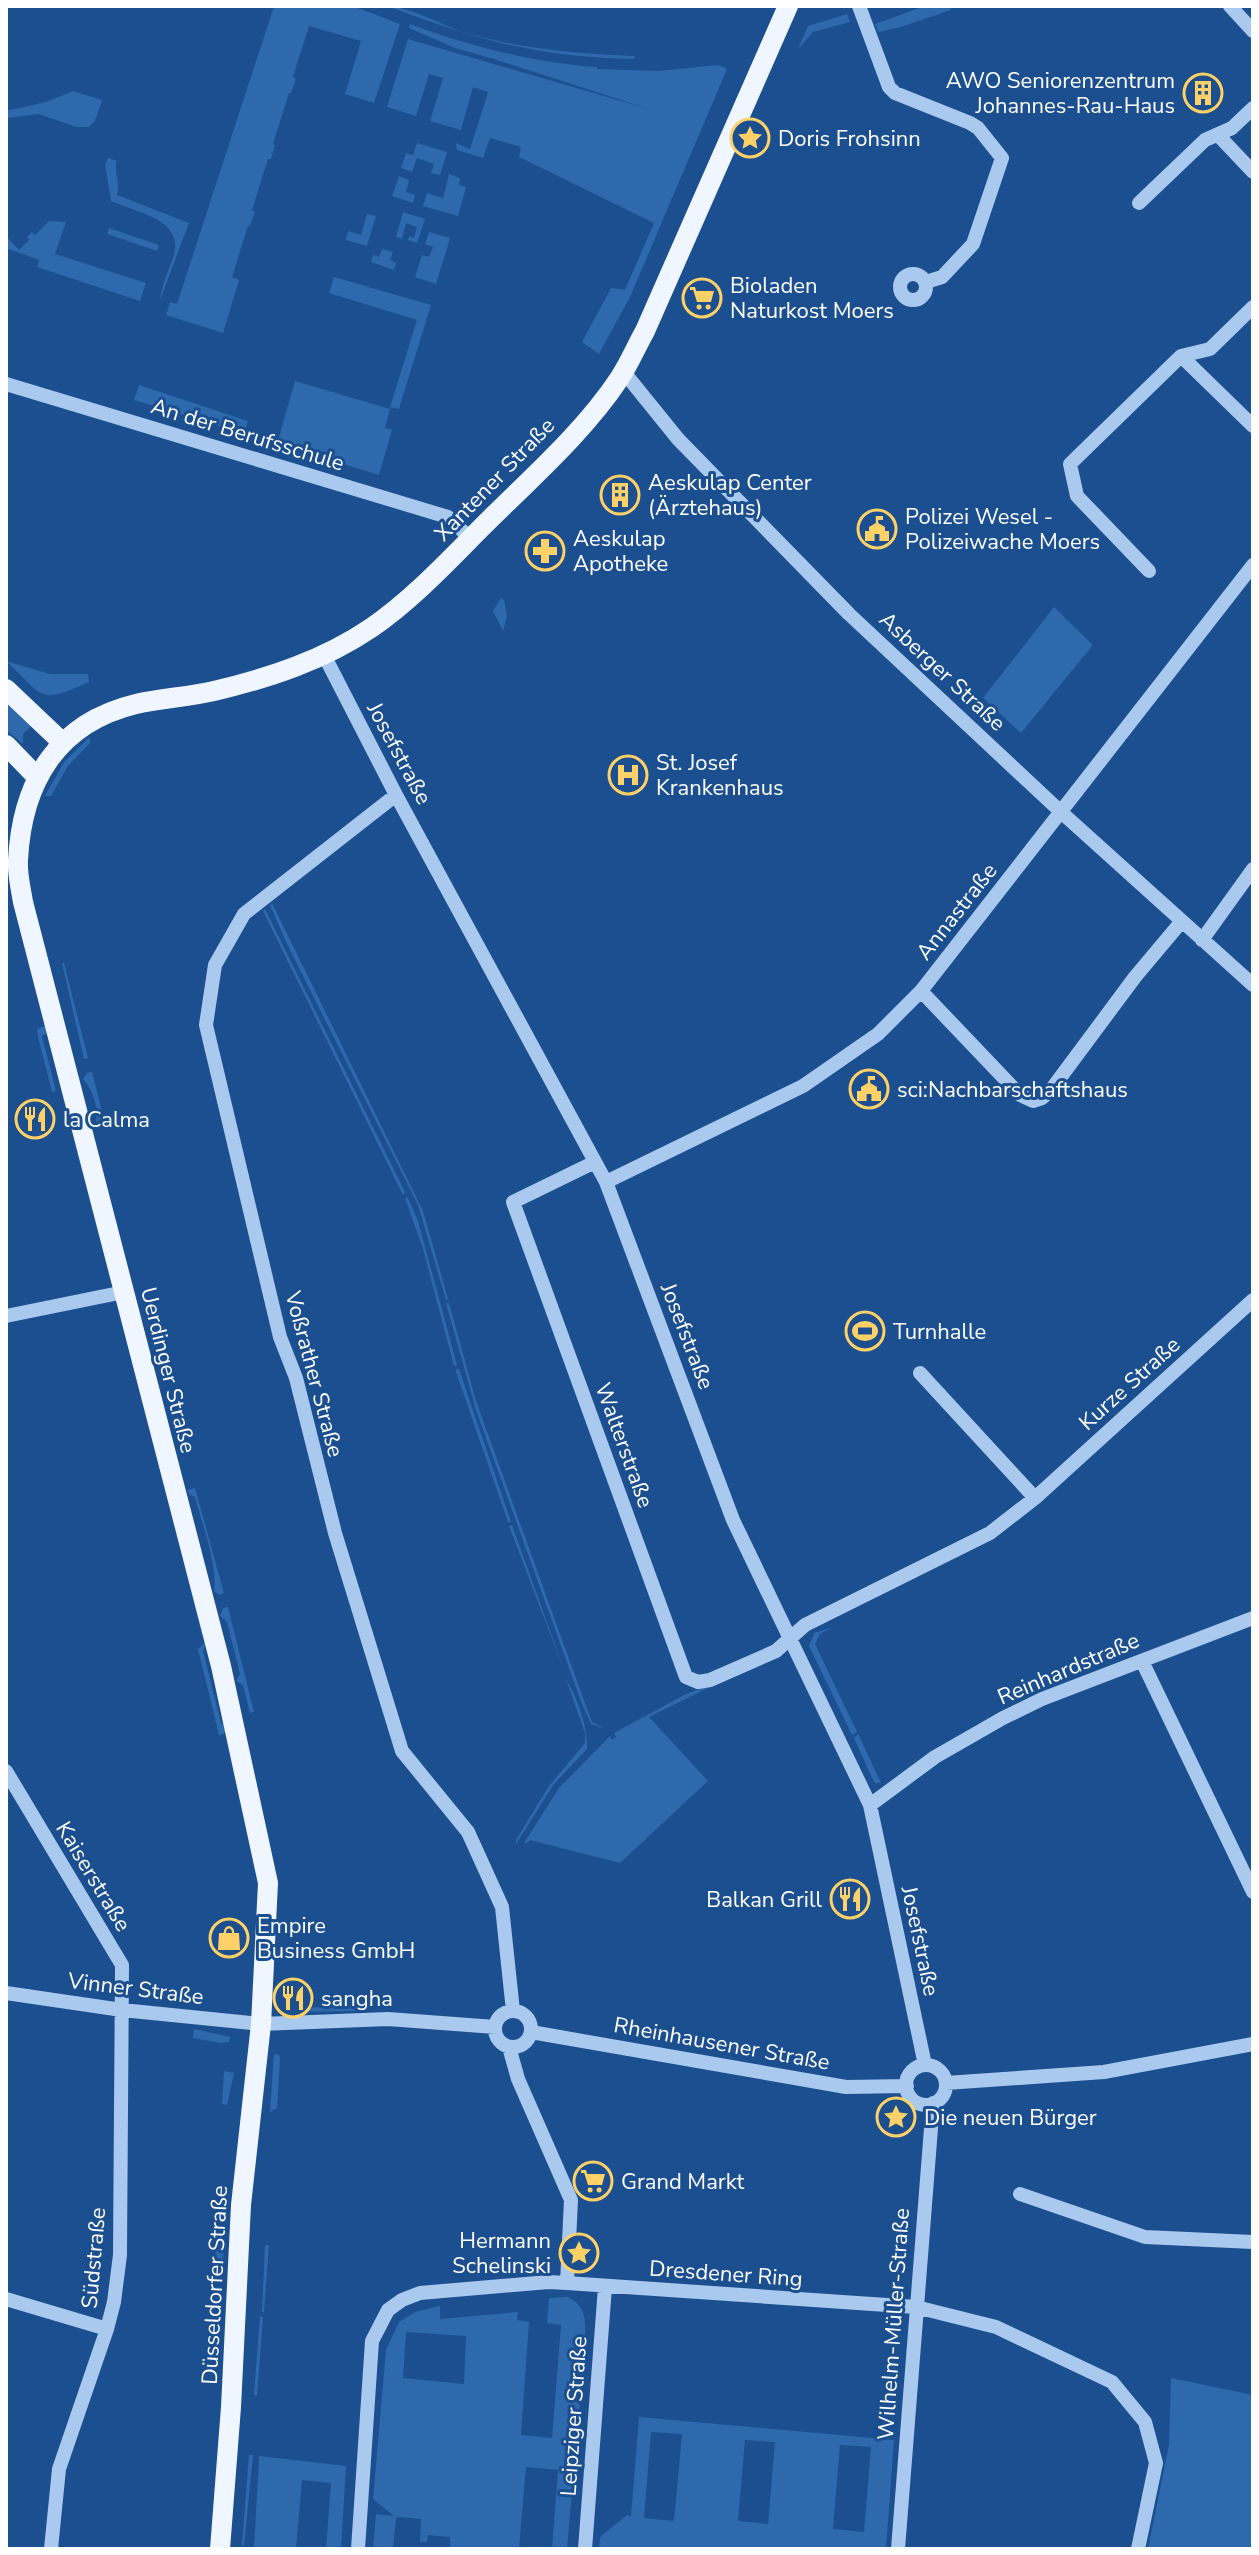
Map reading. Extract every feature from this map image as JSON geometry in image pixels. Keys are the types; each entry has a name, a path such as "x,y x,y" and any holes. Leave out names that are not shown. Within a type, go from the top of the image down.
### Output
{"main road":[{"name":"Xantener Straße","path":"37,777 48,758 63,743 100,716 136,704 212,692 270,676 324,655 370,629 398,608 471,539 564,445 623,371 645,331 788,6"},
{"path":"6,689 63,743"},
{"path":"6,745 37,777"},
{"name":"Uerdinger Straße","path":"37,777 27,806 17,863 23,902 221,1666 262,1844 268,1883 261,2024"},
{"name":"Düsseldorfer Straße","path":"220,2549 241,2205 261,2024"}],"street":[{"path":"859,6 889,87 895,93 978,128 1002,158 973,244 942,277 926,282"},
{"path":"1230,6 1253,31"},
{"path":"1139,203 1205,140 1232,128 1253,108"},
{"path":"1218,135 1253,172"},
{"path":"1149,571 1077,496 1070,464 1181,356 1210,349 1253,307"},
{"path":"1181,356 1253,426"},
{"name":"Asberger Straße","path":"623,371 657,409 678,439 849,614 1061,812 1253,985"},
{"name":"An der Berufsschule","path":"6,384 448,517 471,539"},
{"name":"Annastraße","path":"606,1182 803,1086 878,1034 921,991 1253,565"},
{"name":"Josefstraße","path":"324,655 396,795 606,1182 733,1520 870,1805 925,2065"},
{"name":"Voßrather Straße","path":"396,795 244,914 215,965 206,1025 280,1337 296,1378 335,1533 402,1751 468,1832 502,1907 513,2011"},
{"path":"1202,940 1253,869"},
{"path":"921,991 1014,1091 1033,1101 1051,1090 1142,968 1182,921"},
{"name":"Walterstraße","path":"595,1162 513,1202 686,1677 698,1682 710,1680 776,1651 791,1637"},
{"path":"6,1316 124,1292"},
{"name":"Kurze Straße","path":"791,1637 805,1625 990,1533 1035,1498 1253,1300"},
{"path":"920,1373 1035,1498"},
{"name":"Reinhardstraße","path":"870,1805 935,1757 1003,1718 1042,1699 1253,1618"},
{"path":"1142,1661 1253,1892"},
{"name":"Kaiserstraße","path":"6,1771 122,1965 122,2010"},
{"name":"Vinner Straße","path":"6,1993 122,2010 261,2024"},
{"name":"Südstraße","path":"51,2549 59,2469 114,2302 120,2255 122,2010"},
{"path":"513,2011 524,2015 531,2025 531,2032 526,2042 509,2047 498,2039 495,2027 499,2017 513,2011"},
{"path":"261,2024 388,2019 495,2027"},
{"name":"Rheinhausener Straße","path":"531,2032 846,2087 907,2086"},
{"path":"946,2083 1104,2072 1253,2044"},
{"path":"509,2047 518,2079 571,2200 567,2283"},
{"path":"925,2065 939,2070 946,2083 943,2095 933,2103 915,2101 907,2086 914,2069 925,2065"},
{"name":"Wilhelm-Müller-Straße","path":"898,2549 933,2103"},
{"path":"1020,2194 1145,2237 1253,2242"},
{"name":"Dresdener Ring","path":"358,2549 372,2341 388,2310 420,2293 533,2283 916,2307 996,2327 1112,2382 1145,2422 1156,2463 1138,2549"},
{"name":"Leipziger Straße","path":"585,2549 605,2287"},
{"path":"6,2299 107,2329"}],"shaded area":[{"path":"274,6 353,6 400,24 374,103 345,94 361,41 309,26 293,77 296,79 232,277 239,280 223,333 166,315 170,302 177,304"},
{"path":"387,6 506,43 570,52 635,56 634,59 600,58 537,50 479,37 450,28"},
{"path":"925,6 949,6 951,10 878,32 875,24"},
{"path":"847,14 850,22 813,32 798,49 808,26"},
{"path":"410,24 502,52 597,69 659,71 718,65 727,69 630,297 599,354 582,342 611,288 625,290 654,223 519,157 521,147 490,138 483,158 457,150 456,143 470,149 488,92 473,87 461,130 430,121 443,78 429,74 416,116 387,107 408,39 652,110 455,48 409,28"},
{"path":"73,91 102,100 95,121 89,127 76,127 39,114 6,118 6,111 46,102"},
{"path":"417,143 447,152 440,175 431,173 434,164 417,158 412,172 401,168 406,153 413,155"},
{"path":"108,158 117,161 117,195 189,223 160,300 173,258 175,245 172,234 157,219 111,201 105,164"},
{"path":"449,174 460,178 459,185 466,187 458,216 423,206 427,193 443,198"},
{"path":"399,176 409,180 406,192 415,195 413,203 392,196"},
{"path":"403,212 425,219 417,243 408,240 409,236 414,238 417,227 406,223 402,239 396,237"},
{"path":"367,214 376,216 367,246 346,240 348,231 361,235"},
{"path":"49,221 66,222 55,254 146,283 140,301 37,267 39,260 6,248 6,236 19,250 32,232 35,235"},
{"path":"109,228 159,245 157,251 107,234"},
{"path":"429,232 450,238 436,284 415,277 422,255 429,257 433,247 425,244"},
{"path":"382,249 393,252 390,260 396,263 394,270 371,262 373,255 379,257"},
{"path":"334,277 431,305 399,409 390,407 417,320 329,293"},
{"path":"295,381 390,409 385,428 392,430 379,475 277,444"},
{"path":"139,385 248,421 244,434 134,400"},
{"path":"501,598 507,616 503,631 493,611"},
{"path":"1054,607 1093,645 1021,733 983,698"},
{"path":"6,661 50,674 88,674 89,682 59,694 42,694"},
{"path":"6,695 33,724 23,734 23,744 6,730"},
{"path":"90,737 90,743 68,766 51,796 45,796 64,762"},
{"path":"272,903 423,1211 446,1300 418,1205 287,944 270,905"},
{"path":"265,909 405,1192 403,1195 263,911"},
{"path":"64,963 88,1058 84,1059"},
{"path":"45,1026 47,1033 42,1036 56,1091 52,1092 37,1029"},
{"path":"92,1072 106,1127 95,1125 95,1100 83,1079"},
{"path":"405,1198 408,1198 418,1221 457,1365 454,1366 423,1249"},
{"path":"446,1303 449,1303 476,1401 592,1722 606,1729 591,1724 582,1704 476,1410"},
{"path":"459,1369 511,1522 508,1522 456,1372"},
{"path":"195,1488 224,1593 220,1595 214,1591 212,1557 195,1497 188,1490"},
{"path":"512,1525 566,1675 509,1526"},
{"path":"228,1607 254,1712 250,1713 243,1685 236,1681 240,1674 227,1622 220,1616 223,1608"},
{"path":"833,1627 820,1634 815,1644 857,1732 852,1735 809,1646 814,1633"},
{"path":"206,1642 203,1651 221,1723 228,1727 224,1734 219,1735 198,1649"},
{"path":"566,1679 581,1712 586,1731 587,1749 554,1784 516,1844 549,1786 585,1743 585,1733"},
{"path":"724,1680 649,1717 708,1781 620,1863 530,1840 524,1843 559,1788 610,1736 612,1740 616,1737 614,1733 686,1694"},
{"path":"858,1734 881,1783 875,1783 872,1778 854,1738"},
{"path":"359,2006 360,2011 295,2012 295,2008"},
{"path":"194,2029 230,2037 229,2042 193,2038"},
{"path":"274,2054 280,2058 277,2108 270,2112"},
{"path":"224,2071 234,2073 227,2105 222,2104"},
{"path":"216,2244 224,2244 222,2283 214,2277 214,2268 222,2266 215,2262"},
{"path":"265,2245 269,2245 262,2312"},
{"path":"568,2297 575,2301 583,2311 585,2323 567,2549 552,2549 558,2470 526,2467 519,2549 450,2549 450,2537 428,2535 427,2542 420,2542 421,2519 396,2517 393,2549 373,2549 376,2514 394,2516 373,2499 386,2350 399,2322 415,2312 440,2306 440,2319 518,2312 517,2320 529,2322 521,2435 552,2438 561,2325 547,2323 549,2298","holes":["406,2332 466,2336 464,2384 403,2378"]},
{"path":"260,2316 263,2317 257,2396 254,2395"},
{"path":"1171,2378 1253,2395 1253,2549 1148,2549 1169,2445"},
{"path":"639,2417 894,2440 886,2549 599,2549 600,2537 627,2515 631,2516","holes":["651,2432 682,2434 674,2521 644,2518","745,2440 775,2442 768,2524 738,2521","840,2445 871,2447 864,2532 833,2529"]},
{"path":"249,2455 253,2455 244,2546 242,2545"},
{"path":"259,2456 346,2466 341,2549 326,2549 331,2483 302,2480 296,2549 254,2549"}],"place":[{"name":"AWO Seniorenzentrum Johannes-Rau-Haus","path":"1203,93"},
{"name":"Doris Frohsinn","path":"750,138"},
{"name":"Bioladen Naturkost Moers","path":"702,298"},
{"name":"Aeskulap Center (Ärztehaus)","path":"620,495"},
{"name":"Polizei Wesel - Polizeiwache Moers","path":"877,529"},
{"name":"Aeskulap Apotheke","path":"545,551"},
{"name":"St. Josef Krankenhaus","path":"628,775"},
{"name":"sci:Nachbarschaftshaus","path":"869,1089"},
{"name":"la Calma","path":"35,1119"},
{"name":"Turnhalle","path":"865,1331"},
{"name":"Balkan Grill","path":"850,1899"},
{"name":"Empire Business GmbH","path":"229,1938"},
{"name":"sangha","path":"293,1998"},
{"name":"Die neuen Bürger","path":"896,2117"},
{"name":"Grand Markt","path":"593,2181"},
{"name":"Hermann Schelinski","path":"579,2253"}]}
